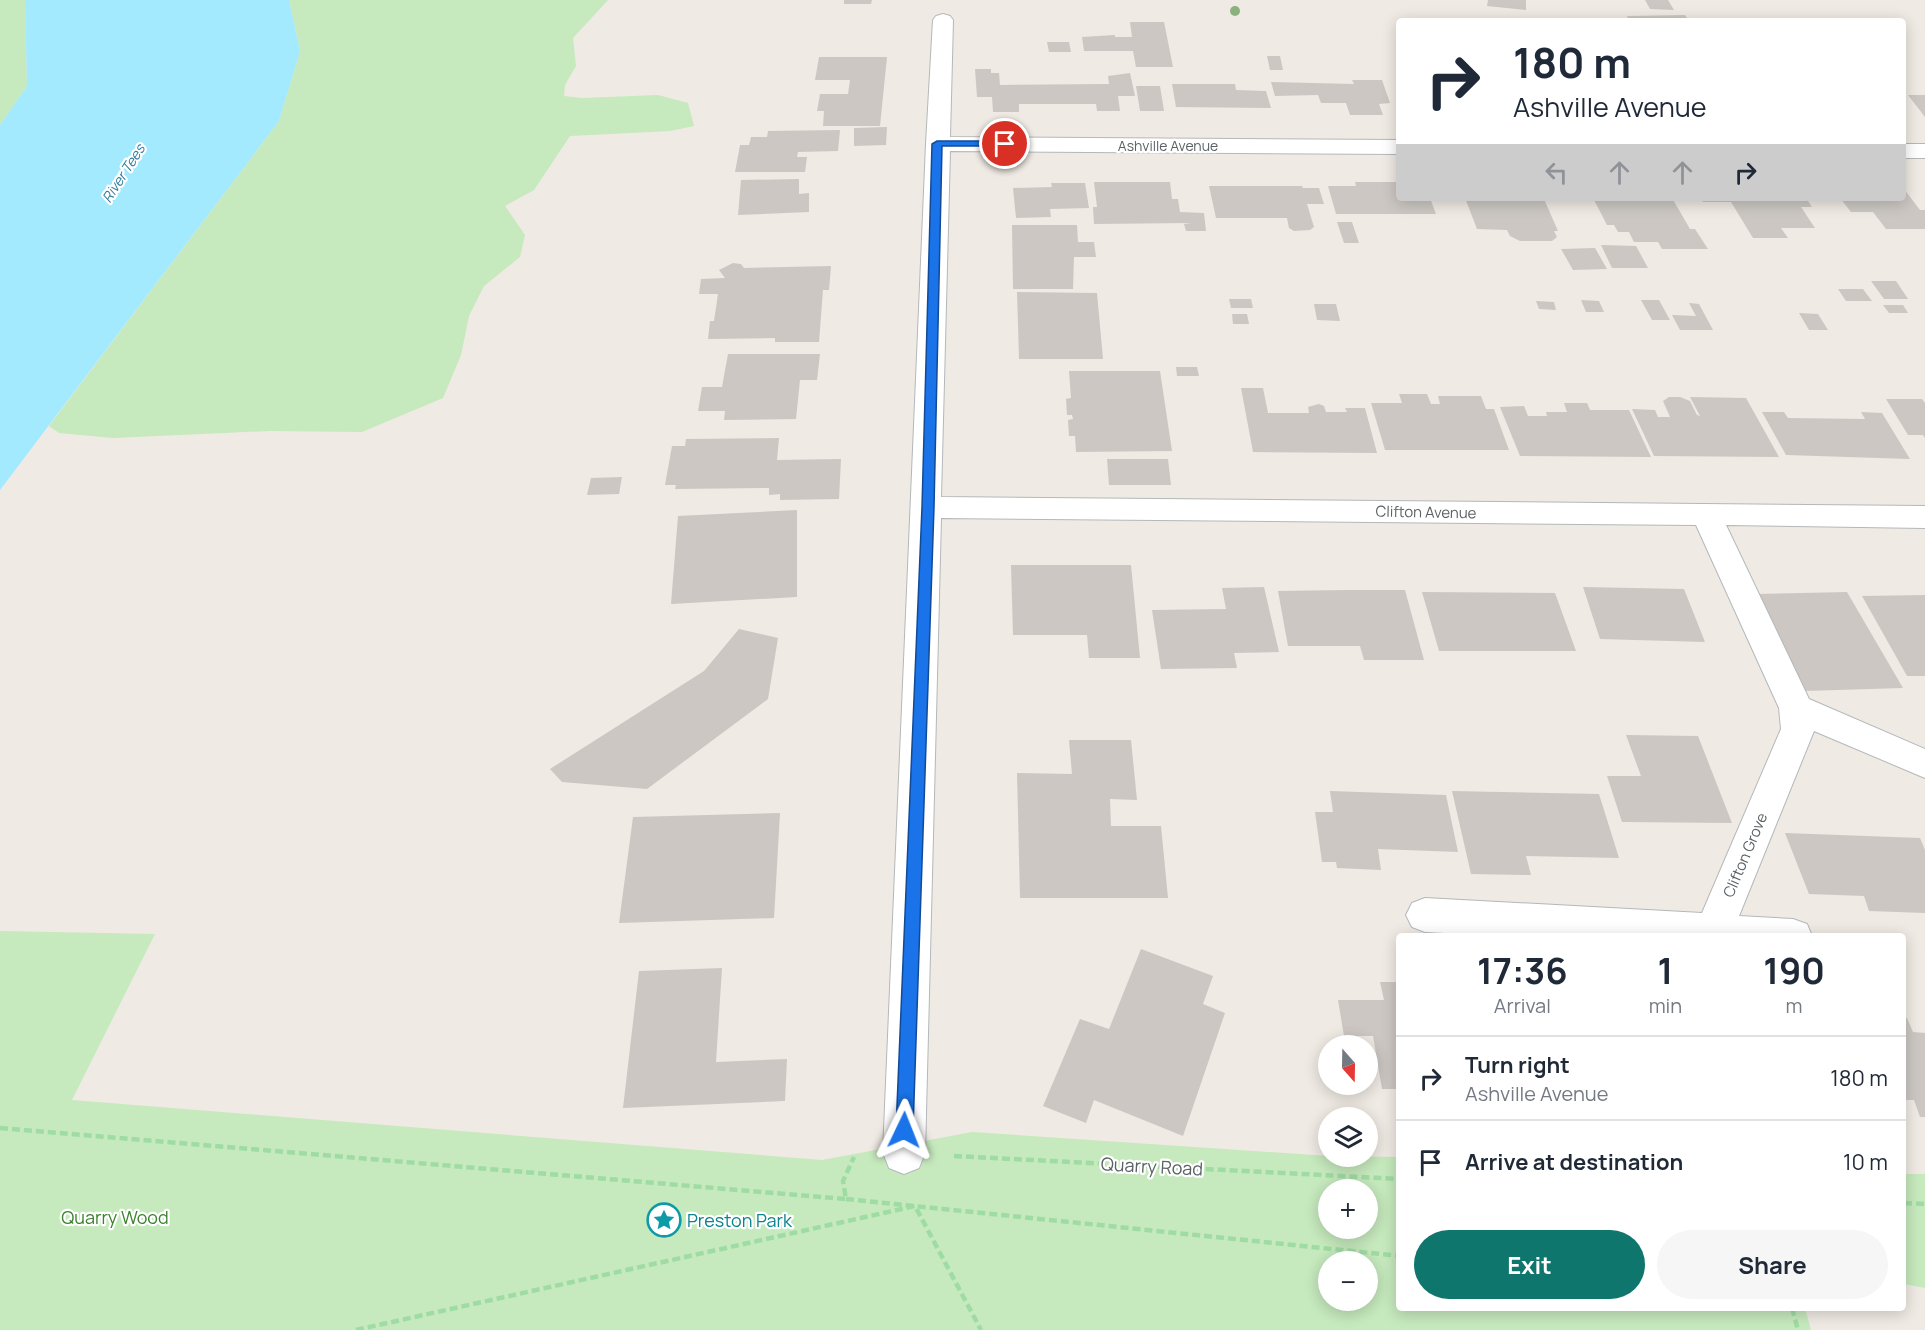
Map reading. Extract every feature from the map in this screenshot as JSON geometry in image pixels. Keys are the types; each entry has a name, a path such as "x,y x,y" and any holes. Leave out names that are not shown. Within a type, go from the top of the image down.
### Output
{"street":[{"path":"904,1153 928,507 937,128 943,20"},
{"name":"Ashville Avenue","path":"937,128 1396,147"},
{"path":"1906,151 1925,151"},
{"name":"Clifton Avenue","path":"928,507 1925,517"},
{"name":"Clifton Grove","path":"1706,515 1796,708 1798,729 1714,931"},
{"path":"1796,708 1925,764"},
{"path":"1425,915 1746,933"}],"path":[{"path":"0,1128 846,1199 1396,1256"},
{"name":"Quarry Road","path":"846,1199 843,1181 857,1152 1396,1179"},
{"path":"1906,1203 1925,1204"},
{"path":"356,1330 915,1206"},
{"path":"915,1206 981,1330"},
{"path":"1793,1311 1798,1330"}],"green space":[{"path":"0,0 25,0 27,86 0,125"},
{"path":"289,0 608,0 573,38 576,66 565,85 564,96 582,98 658,95 688,103 694,126 670,131 570,136 534,190 505,206 525,235 520,257 484,286 469,316 461,355 443,398 362,432 270,431 113,438 59,433 49,426 279,121 300,51"},
{"name":"Preston Park","path":"0,931 155,934 72,1100 822,1160 972,1132 1318,1155 1318,1167 1378,1167 1378,1157 1396,1157 1396,1311 1806,1311 1811,1330 0,1330"},
{"path":"1906,1174 1925,1174 1925,1288 1906,1284"}],"water":[{"name":"River Tees","path":"25,0 289,0 300,51 279,121 0,490 0,125 27,86"}],"building":[{"path":"844,0 872,0 871,4 844,4"},
{"path":"1488,0 1526,0 1526,10 1487,6"},
{"path":"1645,0 1668,0 1674,10 1650,9"},
{"path":"1685,15 1687,18 1628,18 1627,16"},
{"path":"1130,22 1164,22 1173,67 1136,67 1133,51 1084,51 1082,37 1115,35 1115,37 1132,37"},
{"path":"1047,42 1069,42 1071,52 1049,52"},
{"path":"1267,56 1280,56 1283,70 1270,70"},
{"path":"819,57 887,57 880,126 823,126 824,111 817,111 820,94 848,94 850,80 815,80"},
{"path":"975,69 991,69 991,73 999,73 1000,85 1109,84 1108,76 1130,73 1135,96 1118,96 1120,111 1097,111 1096,104 1019,104 1019,112 993,112 992,97 977,97"},
{"path":"1352,80 1382,80 1390,103 1379,104 1383,115 1350,115 1346,103 1321,103 1318,95 1275,96 1271,82 1354,84"},
{"path":"1172,84 1235,84 1236,90 1266,91 1271,108 1176,107"},
{"path":"1136,86 1160,86 1164,111 1140,111"},
{"path":"1908,95 1925,95 1925,117"},
{"path":"887,127 886,145 854,146 854,128"},
{"path":"840,130 838,151 798,152 797,157 807,157 805,172 735,172 740,145 749,145 751,137 767,137 768,131"},
{"path":"799,179 799,194 809,193 809,212 738,215 741,180"},
{"path":"1094,182 1170,182 1172,199 1178,199 1180,212 1204,213 1206,231 1186,231 1184,224 1191,223 1094,224 1093,207 1097,207"},
{"path":"1355,182 1396,182 1396,201 1431,201 1436,214 1336,214 1328,186 1356,186"},
{"path":"1051,183 1085,183 1089,208 1050,209 1051,217 1016,218 1013,188 1052,187"},
{"path":"1209,186 1319,188 1324,204 1307,204 1314,227 1310,230 1294,231 1289,228 1287,218 1216,218"},
{"path":"1906,192 1920,210 1925,210 1925,229 1886,229 1873,212 1851,212 1842,201 1906,201"},
{"path":"1466,201 1545,201 1558,231 1554,231 1557,237 1552,241 1520,241 1510,236 1507,230 1477,229"},
{"path":"1595,201 1674,201 1690,229 1695,229 1708,249 1662,249 1658,242 1634,242 1629,232 1618,232 1614,225 1607,225"},
{"path":"1808,201 1812,207 1801,207 1815,228 1781,228 1788,238 1753,238 1731,202 1703,202"},
{"path":"1337,222 1352,222 1359,243 1344,243"},
{"path":"1012,225 1077,225 1078,242 1094,242 1096,257 1074,257 1073,289 1013,289"},
{"path":"1601,245 1636,246 1648,268 1612,268"},
{"path":"1595,248 1607,269 1573,270 1561,249"},
{"path":"733,263 741,264 744,268 831,266 829,290 823,290 819,342 775,342 775,338 708,339 710,321 714,321 718,294 699,294 701,279 725,278 719,270"},
{"path":"1871,281 1896,281 1908,299 1884,299"},
{"path":"1838,289 1863,289 1872,301 1846,301"},
{"path":"1017,292 1097,293 1103,359 1019,359"},
{"path":"1229,299 1251,299 1253,308 1231,308"},
{"path":"1581,300 1599,301 1604,312 1586,312"},
{"path":"1641,300 1659,300 1670,320 1652,320"},
{"path":"1536,301 1554,302 1556,310 1539,309"},
{"path":"1689,303 1699,304 1713,330 1680,330 1672,315 1696,316"},
{"path":"1314,304 1336,304 1340,321 1317,320"},
{"path":"1883,305 1903,305 1908,313 1889,313"},
{"path":"1799,313 1818,314 1828,330 1809,330"},
{"path":"1232,314 1247,314 1249,324 1233,324"},
{"path":"728,354 820,354 817,380 800,380 796,419 724,420 725,411 698,411 702,387 722,387"},
{"path":"1176,367 1197,367 1199,376 1177,376"},
{"path":"1069,371 1160,371 1172,451 1076,452 1075,436 1069,436 1068,420 1073,419 1072,415 1067,415 1066,399 1071,398"},
{"path":"1241,388 1263,388 1268,413 1309,413 1308,407 1319,404 1324,406 1326,412 1347,412 1345,408 1365,408 1377,453 1253,452"},
{"path":"1399,394 1427,394 1431,404 1440,404 1438,396 1481,396 1486,409 1494,409 1509,450 1385,450 1371,403 1402,403"},
{"path":"1669,397 1680,397 1690,401 1697,415 1700,416 1690,397 1746,398 1779,457 1654,456 1632,409 1655,410 1658,417 1670,417 1663,401"},
{"path":"1886,399 1922,399 1925,403 1925,438 1923,435 1908,435"},
{"path":"1564,403 1587,403 1590,410 1629,410 1651,457 1520,456 1500,407 1524,406 1528,416 1547,416 1546,412 1567,412"},
{"path":"1762,412 1784,412 1788,418 1865,419 1861,412 1882,413 1910,459 1786,455"},
{"path":"779,438 777,460 841,459 839,499 780,500 780,494 769,495 769,488 675,489 676,485 665,485 672,446 685,446 686,439"},
{"path":"1107,459 1168,459 1171,485 1109,485"},
{"path":"622,477 619,494 587,495 591,478"},
{"path":"797,510 797,597 671,604 678,516"},
{"path":"1011,565 1131,565 1140,658 1089,658 1087,635 1013,635"},
{"path":"1264,587 1279,652 1234,653 1237,668 1161,669 1152,610 1226,609 1222,588"},
{"path":"1583,587 1684,589 1705,642 1600,639"},
{"path":"1405,590 1424,660 1364,660 1360,646 1288,646 1278,591"},
{"path":"1422,592 1555,593 1576,651 1439,651"},
{"path":"1847,592 1903,688 1804,691 1753,594"},
{"path":"1925,595 1925,676 1907,676 1862,596"},
{"path":"739,629 778,638 768,699 647,789 562,782 550,769 704,671"},
{"path":"1626,735 1698,736 1732,823 1622,822 1607,776 1641,776"},
{"path":"1069,740 1131,740 1137,800 1110,799 1111,826 1161,826 1168,898 1020,898 1017,773 1072,774"},
{"path":"1330,791 1446,795 1458,852 1378,849 1381,870 1337,868 1336,862 1322,862 1315,812 1333,812"},
{"path":"1452,791 1599,794 1619,858 1526,856 1531,875 1471,874"},
{"path":"780,813 774,918 619,923 633,817"},
{"path":"1785,833 1920,838 1925,850 1925,913 1869,911 1864,896 1809,894"},
{"path":"1141,949 1213,976 1203,1004 1225,1013 1183,1136 1094,1100 1086,1123 1043,1106 1080,1019 1109,1029"},
{"path":"722,968 716,1062 787,1059 785,1101 623,1108 639,971"},
{"path":"1380,982 1396,982 1396,1089 1382,1089 1378,1065 1378,1035 1344,1035 1338,1000 1384,1000"},
{"path":"1906,1018 1913,1032 1925,1033 1925,1117 1920,1117 1914,1100 1906,1100"}],"place":[{"name":"Preston Park","path":"664,1220"}],"route":[{"path":"904,1130 928,507 937,144 1005,144"}],"park label":[{"name":"Quarry Wood","path":"115,1217"}]}
